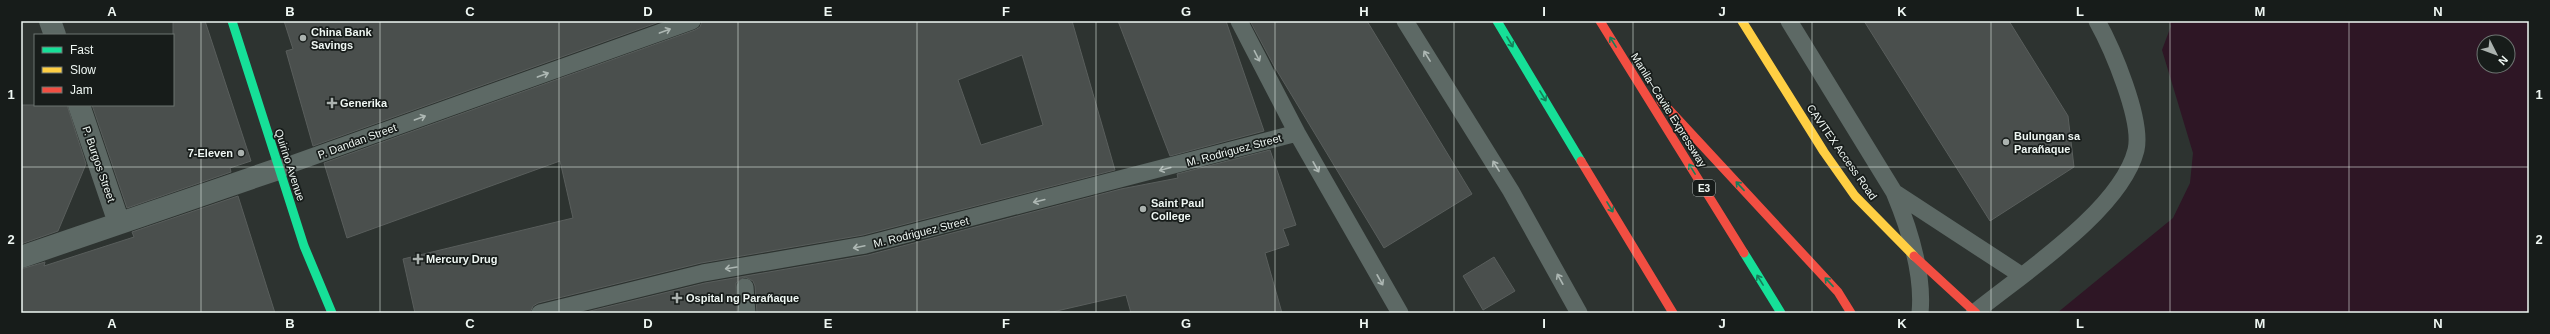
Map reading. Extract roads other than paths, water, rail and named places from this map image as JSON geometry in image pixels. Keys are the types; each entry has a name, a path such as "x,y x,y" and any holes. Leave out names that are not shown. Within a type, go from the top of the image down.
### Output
{"main road":[{"name":"Quirino Avenue","path":"232,21 278,169 304,246 332,313"},
{"path":"1497,21 1673,313"},
{"name":"Manila–Cavite Expressway","path":"1600,21 1781,313"},
{"name":"CAVITEX Access Road","path":"1742,21 1824,152 1855,196 1874,217 1975,313"},
{"path":"1626,64 1838,292 1851,313"}],"street":[{"path":"50,21 55,34"},
{"name":"P. Burgos Street","path":"79,106 119,223"},
{"name":"P. Dandan Street","path":"21,257 278,169"}],"lane":[{"name":"P. Dandan Street","path":"278,169 692,21"},
{"path":"1239,21 1297,133 1400,313"},
{"path":"1405,21 1511,191 1579,313"},
{"path":"1789,21 1894,192 1904,217 1918,274 1920,313"},
{"path":"1975,313 2079,228 2106,203 2126,176 2136,149 2135,123 2124,82 2097,21"},
{"name":"M. Rodriguez Street","path":"540,313 703,273 865,246 1297,133"},
{"path":"1894,192 2020,275"},
{"path":"745,287 747,313"}],"place":[{"name":"China Bank Savings","path":"303,38"},
{"name":"Generika","path":"332,103"},
{"name":"Bulungan sa Parañaque","path":"2006,142"},
{"name":"7-Eleven","path":"241,153"},
{"name":"Saint Paul College","path":"1143,209"},
{"name":"Mercury Drug","path":"418,259"},
{"name":"Ospital ng Parañaque","path":"677,298"}]}
